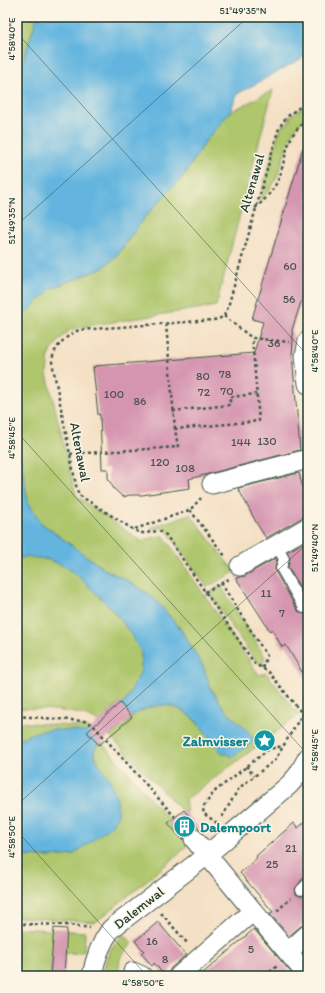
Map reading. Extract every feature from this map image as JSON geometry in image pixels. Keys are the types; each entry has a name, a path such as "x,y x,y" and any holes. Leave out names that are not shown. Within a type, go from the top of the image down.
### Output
{"street":[{"path":"303,347 308,384"},
{"path":"212,484 308,459"},
{"path":"240,566 308,527"},
{"name":"Dalemwal","path":"92,976 100,945 111,929 207,855 289,785 298,775 308,757"},
{"path":"194,839 308,976"},
{"path":"179,976 200,958 258,917"},
{"path":"288,952 308,934"}],"lane":[{"path":"276,545 284,559 281,568 304,608"}],"path":[{"name":"Altenawal","path":"304,716 269,672 255,664 166,535 162,532 142,533 134,530 79,495 52,362 55,350 61,342 70,334 79,330 220,319 224,316 228,307 255,208 281,124 292,112 308,103"},
{"path":"255,208 263,202 278,181 294,131 308,120"},
{"path":"224,316 252,338 303,347"},
{"path":"70,454 178,447 173,411 166,324"},
{"path":"175,429 258,421 252,338"},
{"path":"173,411 230,405 230,397 256,394"},
{"path":"134,530 190,510 198,502"},
{"path":"190,510 230,562 240,566"},
{"path":"205,592 227,580"},
{"path":"222,583 267,656 262,668"},
{"path":"215,827 240,788 275,760 300,718 308,712"},
{"path":"17,716 84,721 93,725 175,817"},
{"path":"215,821 203,813 204,806 214,792 269,749 283,746"},
{"path":"246,766 254,776"},
{"path":"258,917 304,887"},
{"path":"149,899 200,958"},
{"path":"17,924 70,925 94,928 106,936"}],"green space":[{"path":"17,17 37,17 17,80"},
{"path":"273,90 216,306 70,330 60,339 49,354 47,374 76,496 141,541 163,535 259,675 266,673 299,715 185,800 187,813 184,810 182,811 110,736 122,726 124,728 126,727 124,725 132,718 131,716 157,705 167,705 186,713 202,728 222,753 227,754 246,729 226,711 211,688 203,666 179,627 157,602 150,595 130,582 104,569 41,523 28,502 17,436 17,325 27,312 52,288 103,268 116,257 144,218 185,174 207,139 230,112"},
{"path":"308,104 308,117 301,122 291,136 277,177 261,200 260,198 277,138 283,124 286,125 290,120 290,116"},
{"path":"190,514 229,565 235,569 240,569 207,587 167,531 163,529 150,528"},
{"path":"27,557 51,560 74,572 110,607 131,634 138,646 142,656 142,662 134,688 122,705 120,703 111,711 109,709 108,710 110,713 99,723 92,718 72,712 48,709 17,708 17,558"},
{"path":"221,586 265,657 262,665 255,660 212,598 212,591"},
{"path":"17,722 85,727 90,729 87,732 41,732 25,737 17,742"},
{"path":"102,743 170,821 168,823 187,845 179,854 96,922 17,917 17,856 50,857 73,855 95,757 94,751 98,744 99,745"},
{"path":"17,928 85,932 84,951 72,954 72,952 66,954 52,952 50,976 17,976"},
{"path":"124,934 132,943 120,958 118,976 103,976 109,953 115,943"}],"water":[{"path":"37,17 308,17 308,55 237,94 230,112 207,139 185,174 144,218 116,256 103,268 52,288 27,312 17,325 17,80"},
{"path":"17,436 28,502 41,523 104,569 130,582 150,595 157,602 179,627 203,666 211,689 226,711 246,729 254,739 252,743 232,757 222,753 196,721 187,713 178,708 169,706 150,707 131,716 103,739 94,751 95,757 111,782 117,800 118,814 111,826 73,855 50,857 17,856 17,742 33,733 42,731 59,730 87,732 125,702 141,671 141,652 121,620 75,573 64,566 47,559 27,557 17,558"}],"building":[{"path":"304,145 308,145 308,280 292,330 292,354 300,450 189,479 190,488 123,497 114,489 108,478 108,469 102,469 100,414 98,415 93,367 254,353 263,322 252,319"},
{"path":"299,473 308,503 308,516 303,517 266,538 238,488"},
{"path":"308,540 308,602 288,567 290,559 287,552"},
{"path":"276,558 275,571 298,611 304,614 308,613 308,682 286,645 282,647 272,629 270,631 236,578 245,576"},
{"path":"120,703 132,717 99,745 87,732"},
{"name":"Dalempoort","path":"184,810 202,832 198,829 192,828 184,835 183,840 168,823"},
{"path":"308,819 308,877 303,878 295,889 296,894 300,896 303,896 308,892 308,923 301,926 289,936 270,914 273,912 240,873 257,858 256,856 294,823 298,828"},
{"path":"158,922 186,955 171,968 168,976 165,976 154,963 152,966 141,953 144,951 135,941"},
{"path":"54,928 67,929 64,976 50,976"},
{"path":"254,929 294,976 196,976 201,972 202,974"}],"place":[{"name":"Zalmvisser","path":"264,741"},
{"name":"Dalempoort","path":"185,827"}]}
